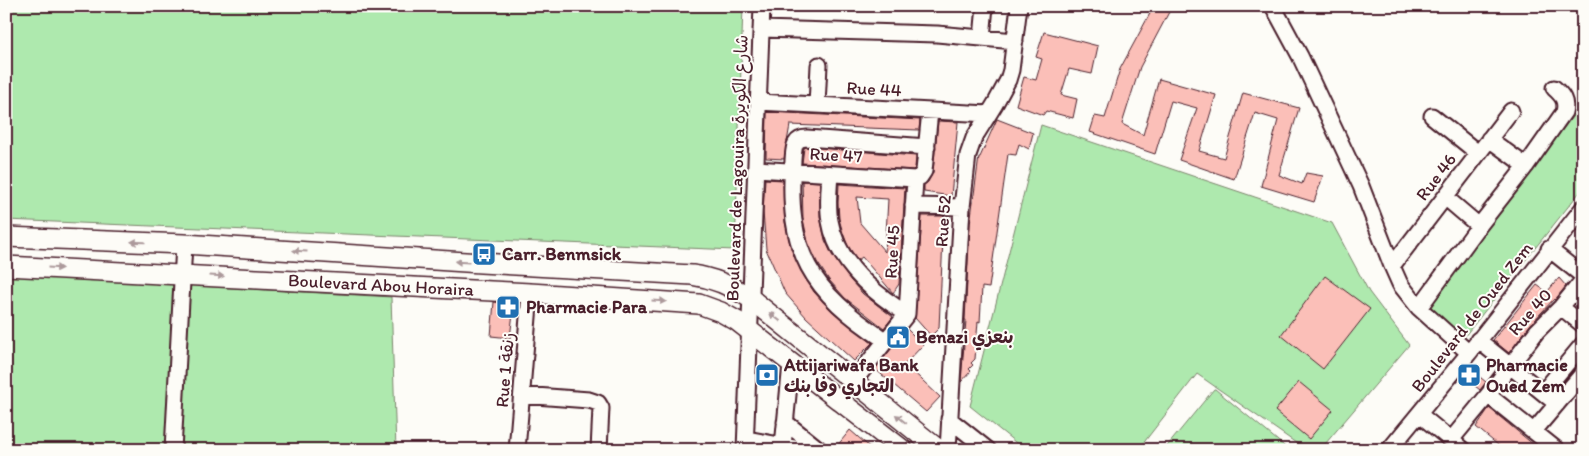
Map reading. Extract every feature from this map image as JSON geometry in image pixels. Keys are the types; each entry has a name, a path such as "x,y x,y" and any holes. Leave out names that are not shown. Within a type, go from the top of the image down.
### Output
{"main road":[{"name":"Boulevard Abou Horaira","path":"6,237 184,244 692,275 710,278 724,283 750,298 939,450"},
{"name":"Boulevard Abou Horaira","path":"6,266 184,274 699,304 726,314 749,330 903,450"}],"street":[{"name":"Boulevard de Lagouira شارع الكويرة","path":"746,444 762,6"},
{"path":"982,38 985,6"},
{"name":"Rue 52","path":"948,450 962,207 970,146 1008,80 1019,6"},
{"path":"1273,6 1300,56 1361,186 1400,284 1419,308 1474,347 1510,365 1557,404"},
{"path":"761,29 937,34 1015,41"},
{"path":"817,105 819,64"},
{"path":"1419,308 1526,166 1564,112 1565,102 1554,88"},
{"name":"Rue 44","path":"758,102 989,114"},
{"name":"Rue 46","path":"1392,266 1511,110"},
{"name":"Rue 45","path":"907,314 915,179 920,177 924,171 928,147 930,111"},
{"path":"1432,116 1478,153"},
{"path":"886,340 841,308 825,292 802,254 795,232 793,216 792,172 795,146 801,138 928,147"},
{"path":"1490,138 1526,166"},
{"name":"Rue 47","path":"756,169 915,179"},
{"path":"830,174 829,214 838,247 866,284 888,302 907,314 854,381"},
{"path":"1445,197 1479,226"},
{"path":"914,206 962,207"},
{"name":"Boulevard de Oued Zem","path":"1389,450 1474,347 1583,208"},
{"path":"173,450 184,274 184,244"},
{"path":"1549,250 1583,278"},
{"name":"Rue 40","path":"1451,440 1537,330 1561,306 1583,278"},
{"name":"Rue 1 زنقة","path":"517,450 530,293"},
{"path":"1561,306 1583,325"},
{"path":"1543,392 1583,344"},
{"path":"1534,431 1583,373 1569,361"},
{"path":"783,446 792,364"},
{"path":"522,395 589,400 598,403 601,408 599,450"},
{"path":"1488,395 1557,450"},
{"path":"1419,414 1464,450"},
{"path":"950,419 988,450"},
{"path":"785,422 820,450"},
{"path":"746,444 783,446 805,450"}],"green space":[{"path":"6,6 743,6 735,250 6,220"},
{"path":"1583,86 1583,188 1460,342 1426,310 1582,104 1577,93"},
{"path":"1041,125 1332,223 1369,292 1409,345 1320,450 1306,450 1197,374 1138,450 1025,450 970,406"},
{"path":"6,275 391,297 396,450 6,450"},
{"path":"1215,389 1289,450 1164,450"}],"building":[{"path":"1154,6 1169,12 1140,67 1122,124 1143,135 1159,79 1216,95 1199,151 1224,158 1243,93 1299,108 1279,175 1302,184 1306,173 1323,176 1314,202 1261,186 1278,120 1255,113 1234,179 1179,160 1197,108 1171,101 1155,154 1090,132 1095,116 1105,118 1120,69"},
{"path":"1044,32 1098,46 1092,74 1069,69 1061,95 1077,99 1073,118 1046,111 1043,115 1016,105 1024,77 1036,80 1042,59 1036,57"},
{"path":"767,112 920,120 919,130 790,125 784,159 766,158"},
{"path":"997,119 1033,133 1029,149 1019,144 1016,155 1008,154 989,288 982,287 975,359 969,369 971,371 961,382 970,224 979,157"},
{"path":"938,121 958,122 951,196 924,192 924,185 928,182 933,172"},
{"path":"804,148 916,156 915,168 913,170 802,163"},
{"path":"765,179 783,180 785,222 791,248 801,271 814,292 832,311 872,343 854,361 806,317 785,293 766,249 763,212"},
{"path":"802,181 820,182 820,216 825,240 832,255 851,281 863,294 893,317 884,328 845,298 829,280 817,262 808,242 803,219"},
{"path":"839,184 905,188 899,284 893,293 862,257 858,260 848,246 839,219","holes":["857,197 888,199 885,252 860,223"]},
{"path":"922,216 944,216 939,328 931,336 915,318"},
{"path":"1325,276 1370,309 1323,369 1281,335"},
{"path":"1559,278 1566,286 1530,325 1509,353 1493,340 1537,285 1547,292"},
{"path":"494,302 514,304 510,338 491,336"},
{"path":"907,329 923,345 905,364 940,397 926,412 875,369"},
{"path":"761,367 771,368 771,372 774,372 773,384 760,382"},
{"path":"1470,369 1486,382 1480,390 1464,377"},
{"path":"1299,382 1333,410 1309,439 1275,411"},
{"path":"1489,408 1540,450 1504,450 1476,427"},
{"path":"850,430 873,450 843,450 837,446"}],"place":[{"name":"Carr. Benmsick","path":"484,254"},
{"name":"Pharmacie Para","path":"508,307"},
{"name":"Benazi بنعزي","path":"898,337"},
{"name":"Attijariwafa Bank التجاري وفا بنك","path":"767,375"},
{"name":"Pharmacie Oued Zem","path":"1469,375"}]}
